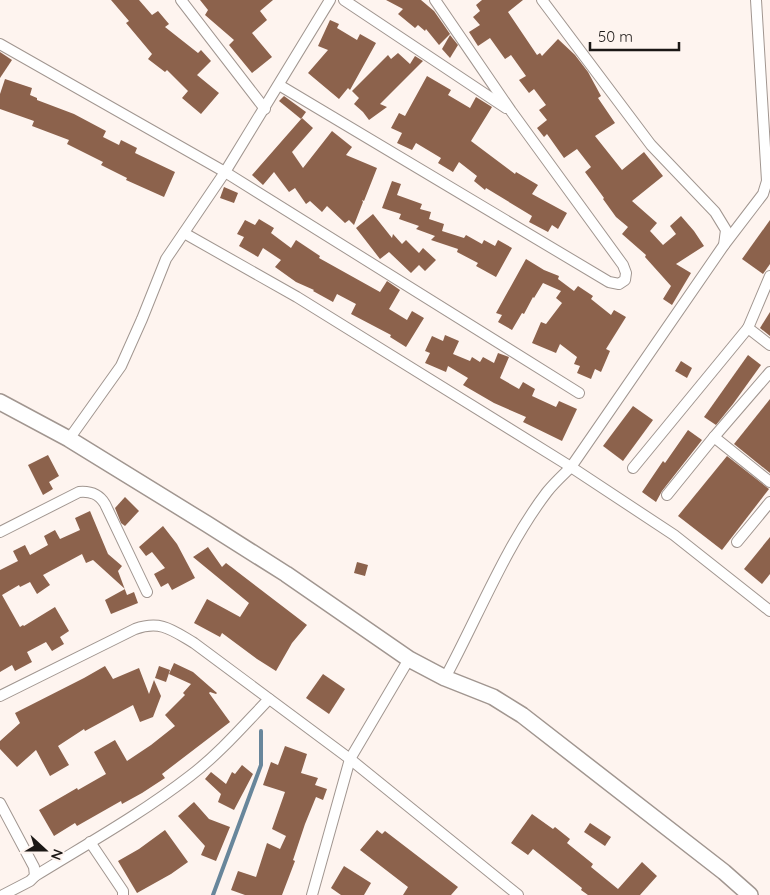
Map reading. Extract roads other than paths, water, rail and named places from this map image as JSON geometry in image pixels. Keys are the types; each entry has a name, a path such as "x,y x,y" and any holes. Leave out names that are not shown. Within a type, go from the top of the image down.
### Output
{"street":[{"path":"182,0 264,109"},
{"path":"344,0 511,111"},
{"path":"279,85 609,282 619,284 625,280 626,273 623,265 511,111 434,0"},
{"path":"542,0 651,144 715,212 726,230 724,245"},
{"path":"445,678 506,559 528,521 548,491 572,467 724,245 763,194 767,181 769,160 756,0"},
{"path":"69,440 121,366 166,259 225,172 279,85 325,3"},
{"path":"0,44 225,172 579,393"},
{"path":"184,233 297,297 572,467 674,536 770,611"},
{"path":"633,468 748,328 770,276"},
{"path":"748,328 770,345"},
{"path":"667,495 770,372"},
{"path":"0,402 69,440 278,569 409,659 445,678 493,697 522,715 724,872 750,895"},
{"path":"714,437 770,482"},
{"path":"0,532 79,492 93,493 100,496 105,504 147,592"},
{"path":"738,542 770,502"},
{"path":"0,696 135,629 148,624 160,626 194,643 350,759 518,895"},
{"path":"312,895 350,759 409,659"},
{"path":"3,895 153,804 191,775 220,749 270,699"},
{"path":"0,803 34,867 35,876"},
{"path":"90,842 123,891 123,895"}],"waterway":[{"path":"213,895 261,765 261,731"}]}
